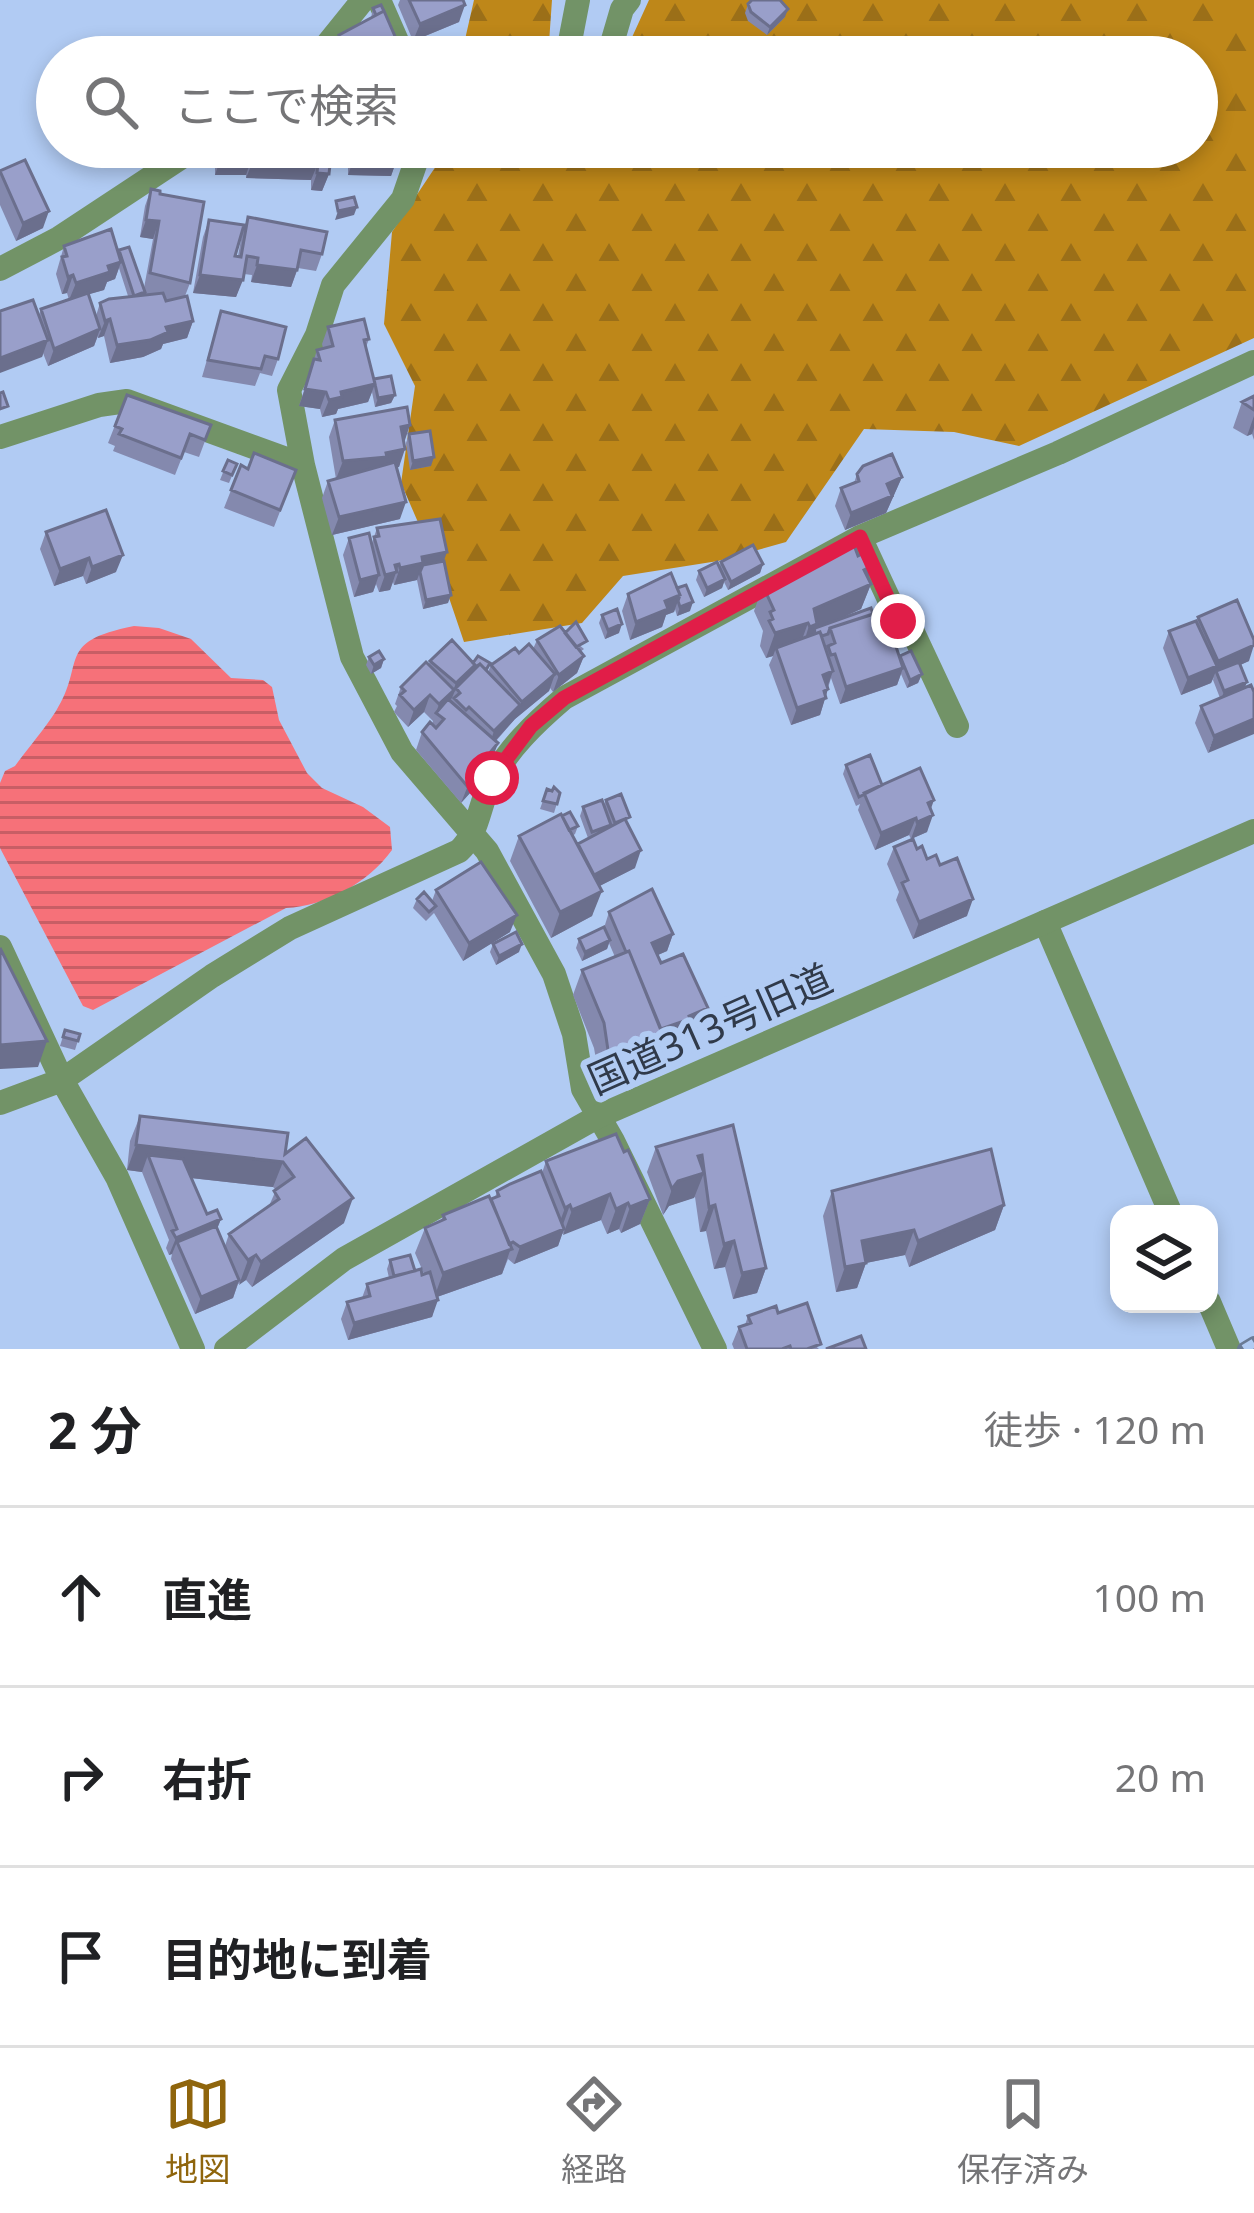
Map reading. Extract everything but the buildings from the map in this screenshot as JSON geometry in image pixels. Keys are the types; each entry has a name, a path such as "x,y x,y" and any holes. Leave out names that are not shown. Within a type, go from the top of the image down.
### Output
{"street":[{"path":"334,36 363,0"},
{"path":"380,0 395,36"},
{"path":"570,36 578,0"},
{"path":"614,36 629,0"},
{"path":"0,269 59,238 165,168"},
{"path":"415,168 404,199 333,285 317,335 289,390 352,658 402,752 487,851 554,974 574,1034 583,1089 715,1349"},
{"path":"0,1103 62,1080 290,928 459,851 474,837 492,778 531,726 564,698 860,537 1058,453 1254,362"},
{"path":"0,437 99,405 127,401 303,465"},
{"path":"860,537 898,621 910,628 957,726"},
{"name":"国道313号旧道","path":"226,1349 344,1258 597,1117 1254,831"},
{"path":"1045,922 1167,1205"},
{"path":"0,947 62,1080 117,1177 193,1349"},
{"path":"1214,1313 1229,1349"}],"green space":[{"path":"474,0 552,0 549,36 466,36"},
{"path":"649,0 1254,0 1254,338 1019,446 954,432 864,429 786,542 718,561 623,576 582,623 464,642 401,483 415,386 384,324 392,232 435,168 1218,168 1218,36 633,36"}],"shaded area":[{"path":"134,626 159,628 191,639 231,678 263,680 272,687 279,720 307,773 322,788 363,807 390,827 392,850 345,891 286,908 93,1010 83,1006 0,848 0,783 56,711 82,647 109,632"}],"railway":[{"path":"1244,1349 1254,1343"}],"route":[{"path":"492,778 531,726 564,698 860,537 898,621"}]}
